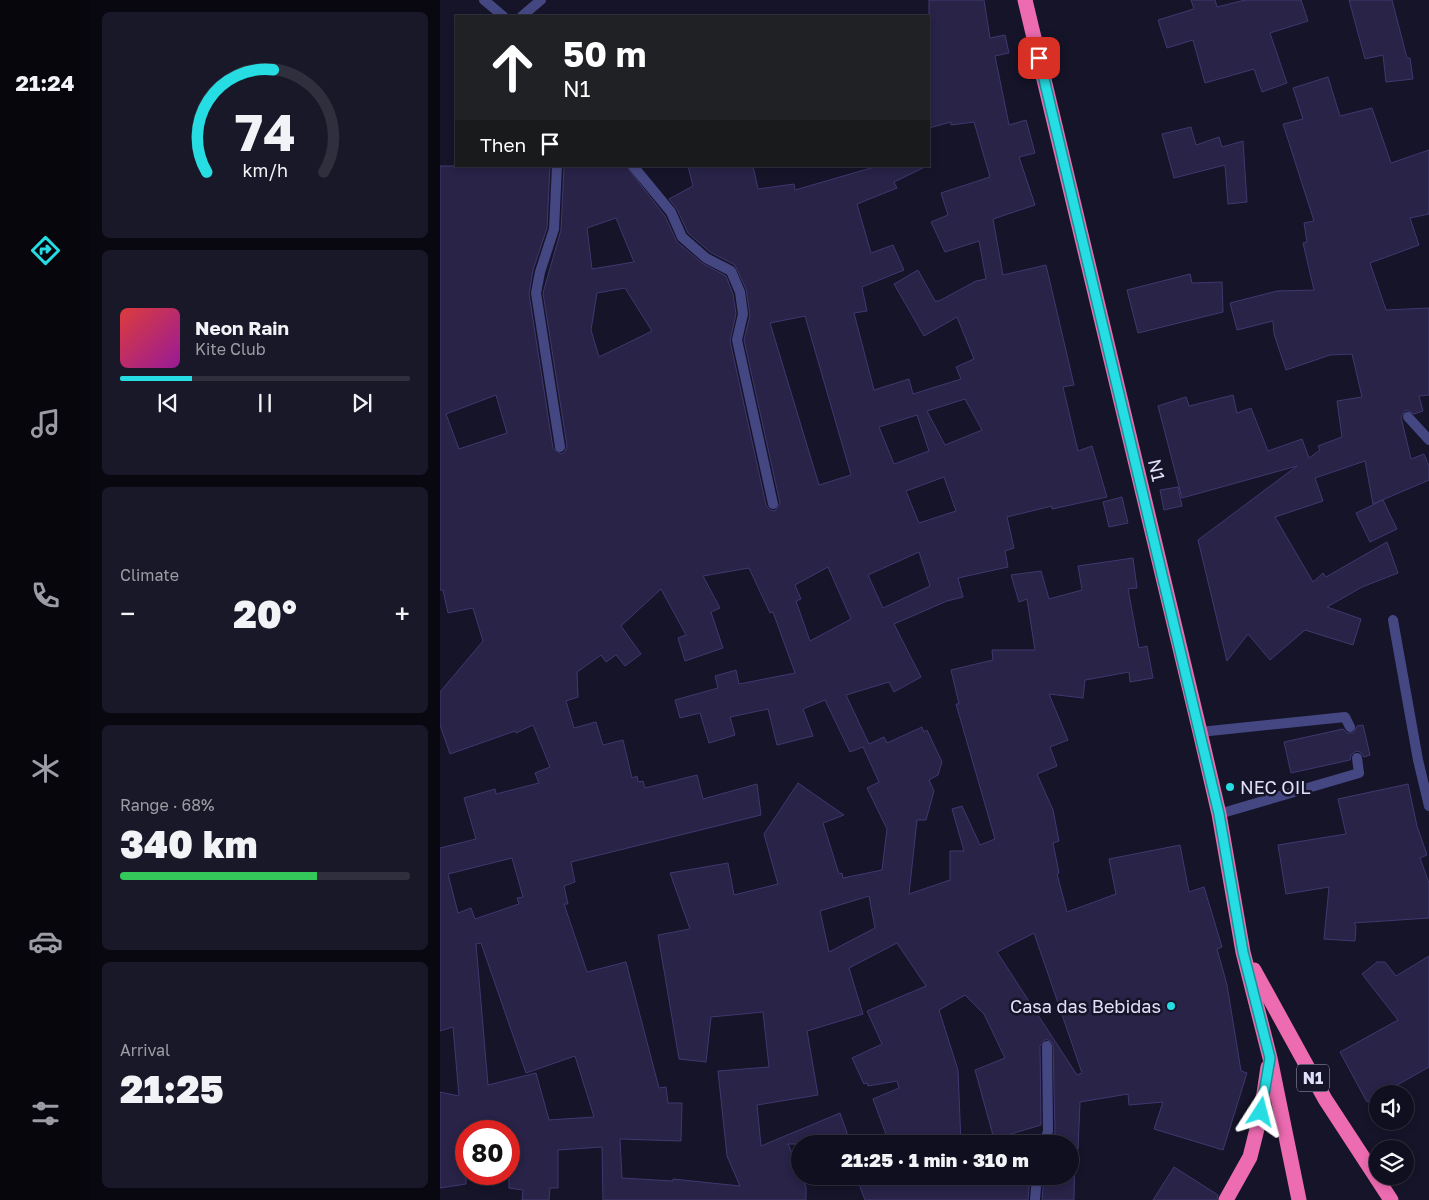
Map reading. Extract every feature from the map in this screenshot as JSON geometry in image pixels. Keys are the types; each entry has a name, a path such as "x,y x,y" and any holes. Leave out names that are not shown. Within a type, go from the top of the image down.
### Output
{"highway":[{"name":"N1","path":"1025,0 1219,814 1243,952 1270,1058 1299,1200"},
{"name":"N1","path":"1243,952 1325,1099 1391,1200"},
{"path":"1226,1200 1250,1158 1261,1112 1270,1058"}],"street":[{"path":"484,0 502,15"},
{"path":"523,15 541,0"},
{"path":"558,167 554,229 540,272 536,293 560,447"},
{"path":"634,167 671,212 682,237 706,258 731,272 740,292 743,314 737,340 773,504"},
{"path":"1408,417 1429,440"},
{"path":"1393,620 1418,760 1429,806"},
{"path":"1200,732 1345,717 1350,727"},
{"path":"1219,814 1359,773 1357,758"},
{"path":"1047,1046 1047,1135"},
{"path":"1035,1200 1036,1185"}],"building":[{"path":"929,0 984,0 990,38 1005,35 1009,53 995,56 1009,125 1026,120 1035,153 1019,157 1035,205 993,219 1003,275 1046,265 1074,385 1063,387 1078,451 1092,446 1107,497 1052,509 1052,506 1007,517 1014,548 1005,551 1008,567 958,578 963,597 947,601 894,624 921,677 894,692 889,682 846,695 869,744 884,737 887,743 922,727 924,732 927,730 942,762 938,775 929,780 934,791 926,820 917,820 909,894 950,880 950,851 964,851 952,809 962,806 980,845 995,839 956,704 959,704 951,670 993,660 992,650 1035,650 1027,599 1019,602 1011,575 1041,571 1049,599 1082,590 1078,566 1133,558 1137,588 1128,589 1139,648 1147,646 1153,678 1130,682 1129,672 1085,680 1083,698 1049,694 1068,740 1050,747 1057,766 1037,774 1053,810 1059,841 1053,843 1059,873 1057,874 1067,912 1116,894 1109,859 1180,845 1189,892 1204,887 1222,947 1217,949 1227,985 1241,1071 1247,1073 1223,1150 1154,1129 1163,1102 1129,1105 1128,1094 1080,1102 1079,1135 1054,1135 1053,1043 1046,1039 1040,1046 1041,1125 1007,1135 993,1135 975,1070 1005,1058 984,1014 965,995 939,1010 958,1070 961,1135 886,1135 873,1099 899,1088 897,1081 868,1086 867,1083 864,1084 852,1058 882,1044 867,1011 926,986 897,943 849,968 863,1014 807,1031 818,1095 757,1105 761,1146 840,1113 848,1135 791,1135 791,1144 788,1144 791,1151 791,1185 805,1185 806,1200 603,1200 602,1147 558,1150 558,1188 550,1188 549,1200 522,1200 523,1190 509,1188 509,1185 520,1185 520,1120 455,1120 455,1185 460,1185 440,1188 440,1092 459,1096 453,1027 440,1031 440,848 476,839 464,798 495,789 496,794 539,783 535,773 550,767 533,725 516,733 515,731 450,754 440,725 440,692 483,641 473,608 448,613 443,590 440,590 440,166 550,167 547,228 533,270 529,294 553,448 561,454 565,452 567,446 543,293 561,230 564,167 627,167 665,216 677,242 702,263 726,276 733,294 736,314 730,341 766,505 770,510 775,511 780,503 744,340 750,315 746,289 735,265 710,252 688,233 677,209 669,199 693,186 688,167 753,167 758,189 794,184 795,190 875,167 925,167 894,182 897,188 857,204 871,253 893,245 904,270 862,287 867,311 854,313 874,390 909,379 913,394 961,379 956,367 974,359 957,317 924,336 894,284 918,270 935,301 939,301 976,281 986,279 979,241 945,252 931,222 948,215 941,193 990,177 974,122 951,125 951,122 930,128","holes":["616,218 634,262 592,269 587,228","625,288 652,331 599,357 591,330 597,293","805,316 851,475 819,485 770,323","496,395 507,433 459,449 446,414","965,399 982,430 945,445 927,411","917,415 929,451 894,464 879,427","944,477 956,511 919,523 906,491","919,552 930,586 883,608 868,575","828,567 851,619 810,641 796,601 801,599 795,585","749,568 770,613 773,612 795,673 739,684 736,670 715,676 718,688 675,700 680,718 700,713 709,743 735,735 730,717 768,709 777,745 813,736 803,709 825,700 850,752 863,747 879,782 867,788 887,829 882,870 843,878 842,873 839,874 823,823 844,815 798,783 764,834 778,884 734,895 728,863 670,873 690,929 658,935 679,1059 706,1062 711,1017 763,1012 769,1067 718,1071 727,1156 740,1186 673,1179 673,1181 622,1178 620,1139 681,1141 682,1103 668,1103 666,1087 659,1088 626,962 587,972 564,904 568,904 564,886 575,882 571,862 761,815 757,784 703,799 697,775 645,788 643,781 638,782 637,776 632,778 623,740 603,745 596,722 574,728 566,701 578,697 577,672 601,655 606,662 616,655 625,666 641,654 621,626 661,589 686,635 678,638 685,661 723,648 711,612 720,608 703,576","512,858 523,897 517,898 519,904 475,919 471,908 458,913 448,874","869,896 875,928 829,952 820,911","1034,933 1082,1073 1077,1075 997,952","481,943 526,1073 575,1056 594,1117 549,1120 536,1073 488,1085 476,944"]},
{"path":"1191,0 1215,0 1217,7 1245,0 1301,0 1308,21 1270,33 1287,83 1262,92 1254,69 1205,83 1193,40 1167,48 1158,20 1194,9"},
{"path":"1349,0 1392,0 1407,58 1410,58 1413,79 1386,82 1383,55 1365,59"},
{"path":"1328,77 1340,116 1372,108 1391,163 1429,150 1429,214 1410,218 1419,245 1370,263 1386,310 1429,308 1429,395 1419,396 1423,411 1414,414 1406,410 1401,417 1411,459 1424,454 1429,466 1429,480 1373,504 1365,461 1315,478 1323,501 1275,517 1313,582 1323,573 1326,577 1387,542 1398,573 1362,587 1327,607 1361,619 1353,645 1305,630 1270,660 1248,634 1227,661 1198,540 1297,466 1182,498 1158,406 1186,397 1189,406 1233,395 1237,413 1251,408 1268,451 1302,439 1309,458 1320,450 1318,446 1342,437 1337,401 1362,397 1352,354 1330,355 1286,370 1274,334 1273,321 1237,330 1230,303 1277,291 1314,290 1303,243 1307,242 1304,223 1314,221 1283,124 1303,119 1293,88"},
{"path":"1191,127 1196,145 1219,137 1222,147 1243,141 1247,202 1228,204 1225,165 1174,178 1162,134"},
{"path":"1190,274 1192,283 1222,282 1223,312 1138,333 1127,290"},
{"path":"1178,487 1182,506 1164,510 1160,490"},
{"path":"1122,497 1128,523 1109,527 1103,502"},
{"path":"1383,500 1397,529 1370,542 1356,513"},
{"path":"1363,725 1370,755 1364,757 1360,752 1356,751 1351,755 1350,760 1291,773 1284,742 1343,729 1347,733 1353,733 1357,726"},
{"path":"1408,784 1417,826 1427,855 1420,858 1429,883 1429,918 1354,923 1356,926 1355,941 1324,939 1329,887 1286,894 1278,845 1346,834 1338,799"},
{"path":"1429,956 1429,1067 1397,1085 1369,1085 1369,1101 1367,1102 1340,1052 1398,1020 1362,974 1377,962 1385,962 1396,976"},
{"path":"1174,1167 1218,1195 1217,1200 1153,1200"},
{"path":"859,1185 1029,1185 1028,1200 865,1200"},
{"path":"1043,1185 1074,1185 1074,1200 1042,1200"}],"place":[{"name":"NEC OIL","path":"1230,787"},
{"name":"Casa das Bebidas","path":"1171,1006"}],"route":[{"path":"1039,58 1219,814 1243,952 1270,1058 1261,1112"}]}
